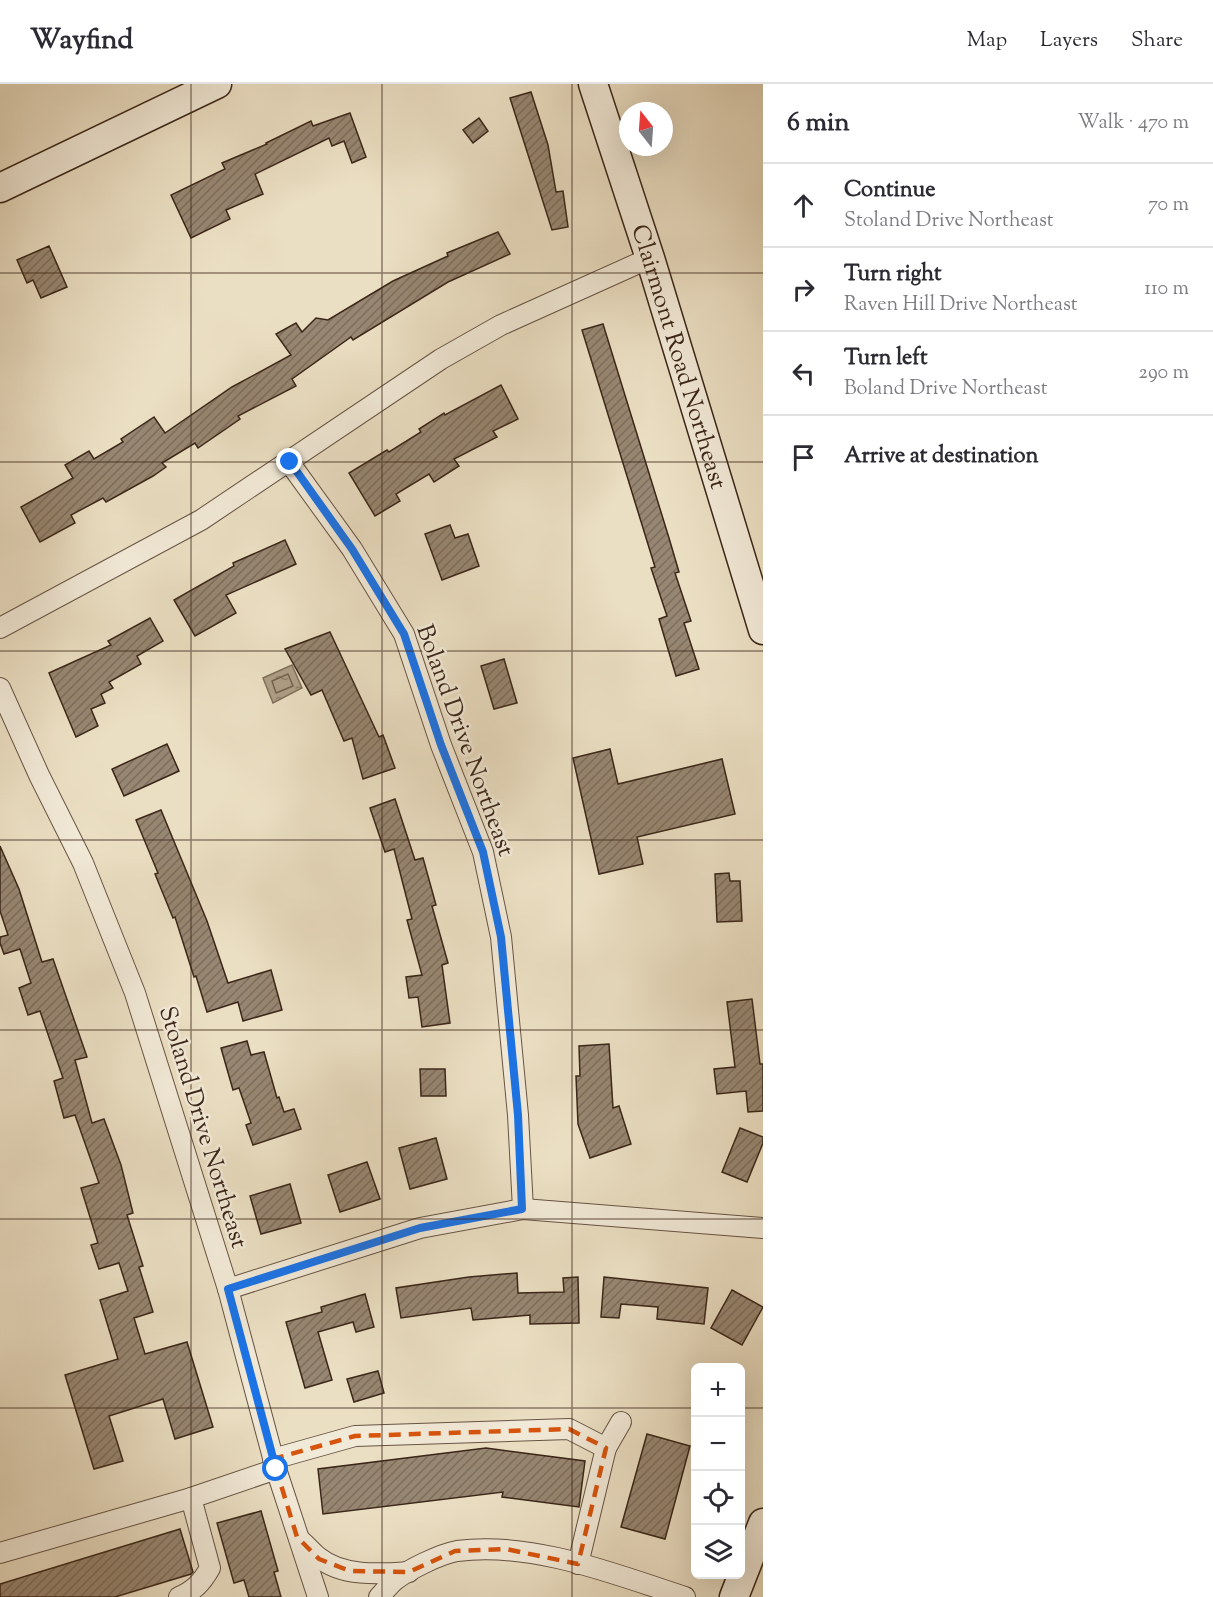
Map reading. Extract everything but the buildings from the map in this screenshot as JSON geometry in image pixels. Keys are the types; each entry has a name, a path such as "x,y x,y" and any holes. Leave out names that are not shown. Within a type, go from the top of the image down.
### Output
{"main road":[{"path":"0,188 217,84"},
{"name":"Clairmont Road Northeast","path":"593,84 650,258 763,630"},
{"path":"734,1597 763,1523"}],"street":[{"path":"0,628 201,520 451,353 501,325 650,258"},
{"name":"Boland Drive Northeast","path":"290,462 352,549 404,634 441,745 483,852 501,937 518,1115 522,1209"},
{"name":"Stoland Drive Northeast","path":"0,688 39,775 83,863 135,993 228,1289 275,1464 318,1597"},
{"path":"228,1289 420,1228 522,1209 763,1228"},
{"path":"578,1563 606,1448 621,1422"},
{"path":"0,1553 190,1498 275,1464 355,1436 569,1429 606,1448"},
{"path":"179,1597 194,1590 210,1568 190,1498"},
{"path":"297,1537 319,1559 350,1571 377,1574 410,1572"},
{"path":"379,1597 394,1581 455,1551 506,1549 578,1563 684,1597"}],"highlighted area":[{"path":"569,1429 606,1448 578,1564 506,1549 455,1551 409,1572 350,1571 319,1559 297,1537 273,1459 355,1436"}],"water":[{"path":"292,665 302,688 273,703 263,678"}],"route":[{"path":"276,1469 228,1289 420,1228 522,1209 518,1115 501,937 483,852 441,745 404,634 352,549 290,462"}]}
